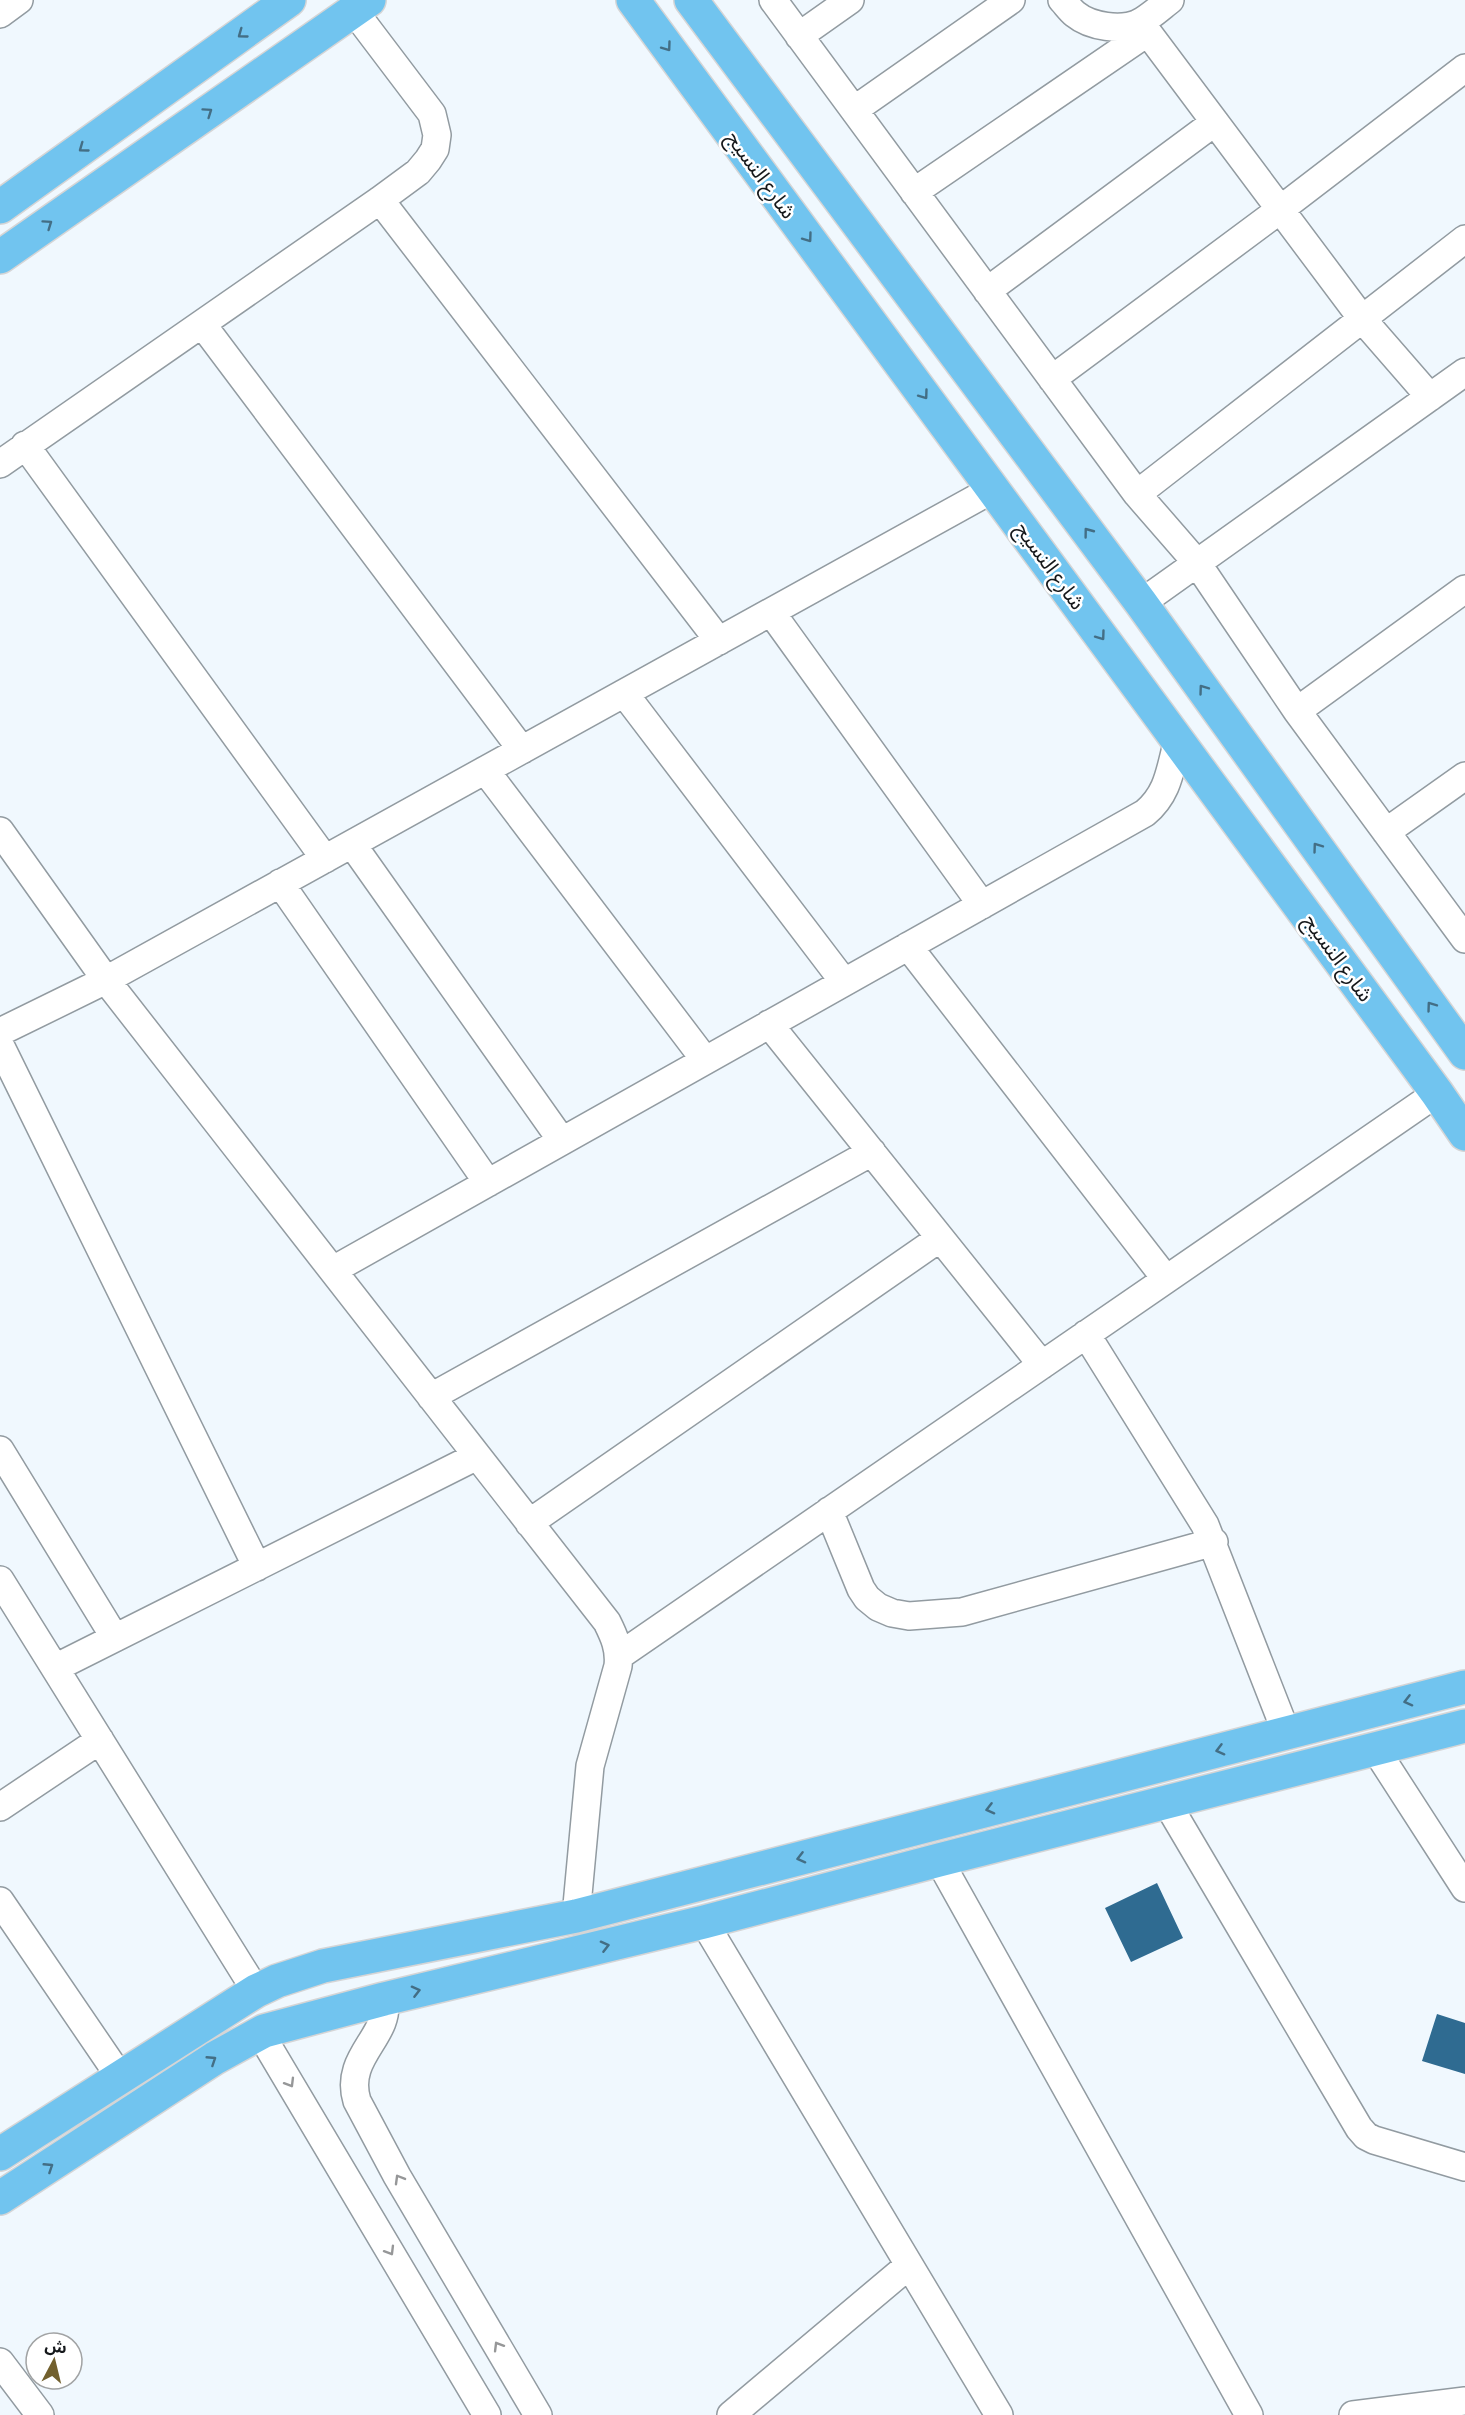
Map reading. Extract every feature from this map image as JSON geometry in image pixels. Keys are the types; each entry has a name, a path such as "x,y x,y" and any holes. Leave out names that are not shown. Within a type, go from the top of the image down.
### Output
{"main road":[{"path":"0,207 289,0"},
{"name":"شارع النسيج","path":"633,0 1465,1134"},
{"path":"691,0 1142,603 1465,1053"},
{"path":"0,257 362,5"},
{"path":"0,2154 256,1991 301,1972 576,1916 1465,1687"},
{"path":"0,2198 215,2058 260,2033 281,2025 704,1922 1465,1726"},
{"path":"1032,1799 1044,1833"},
{"path":"344,1962 342,1985 344,2010"}],"street":[{"path":"0,14 19,0"},
{"path":"773,0 1137,494 1197,563 1297,711 1465,939"},
{"path":"799,36 850,0"},
{"path":"854,110 1011,0"},
{"path":"1062,0 1075,14 1091,23 1144,27 1364,320 1431,397"},
{"path":"914,192 1144,27 1170,0"},
{"path":"0,464 381,200 418,172 428,160 435,149 437,135 432,114 362,5"},
{"path":"1052,379 1281,209 1465,68"},
{"path":"987,291 1215,122"},
{"path":"381,200 719,640"},
{"path":"1137,494 1364,320 1465,239"},
{"path":"202,324 522,750"},
{"path":"1142,603 1465,372"},
{"path":"25,445 325,859"},
{"path":"0,1032 106,980 993,489"},
{"path":"1297,711 1465,589"},
{"path":"771,612 982,905"},
{"path":"624,693 844,982"},
{"path":"333,1270 1145,813 1161,796 1167,783 1178,740"},
{"path":"485,770 705,1060"},
{"path":"1386,832 1465,776"},
{"path":"0,831 106,980 607,1622 617,1644 619,1656 590,1766 576,1916"},
{"path":"352,844 562,1141"},
{"path":"280,884 488,1183"},
{"path":"908,946 1166,1279"},
{"path":"770,1024 1042,1365"},
{"path":"0,1045 257,1567"},
{"path":"619,1656 1437,1093"},
{"path":"431,1397 872,1152"},
{"path":"529,1522 940,1238"},
{"path":"1086,1334 1214,1542 1286,1732"},
{"path":"0,1450 115,1638"},
{"path":"55,1668 477,1456"},
{"path":"829,1511 861,1589 867,1598 878,1607 909,1616 962,1612 1214,1542"},
{"path":"0,1580 256,1991"},
{"path":"0,1807 100,1740"},
{"path":"1376,1750 1465,1888"},
{"path":"1167,1803 1359,2128 1366,2136 1374,2140 1465,2167"},
{"path":"939,1860 1249,2415"},
{"path":"0,1901 120,2078"},
{"path":"704,1922 999,2415"},
{"path":"384,1999 387,2011 362,2056 354,2078 357,2101 397,2176 538,2415"},
{"path":"260,2033 481,2404 513,2372"},
{"path":"731,2415 908,2266"},
{"path":"0,2362 40,2415"},
{"path":"1353,2415 1465,2401"}],"building":[{"path":"1157,1883 1183,1938 1131,1962 1105,1908"},
{"path":"1437,2014 1465,2023 1465,2074 1422,2061"}]}
